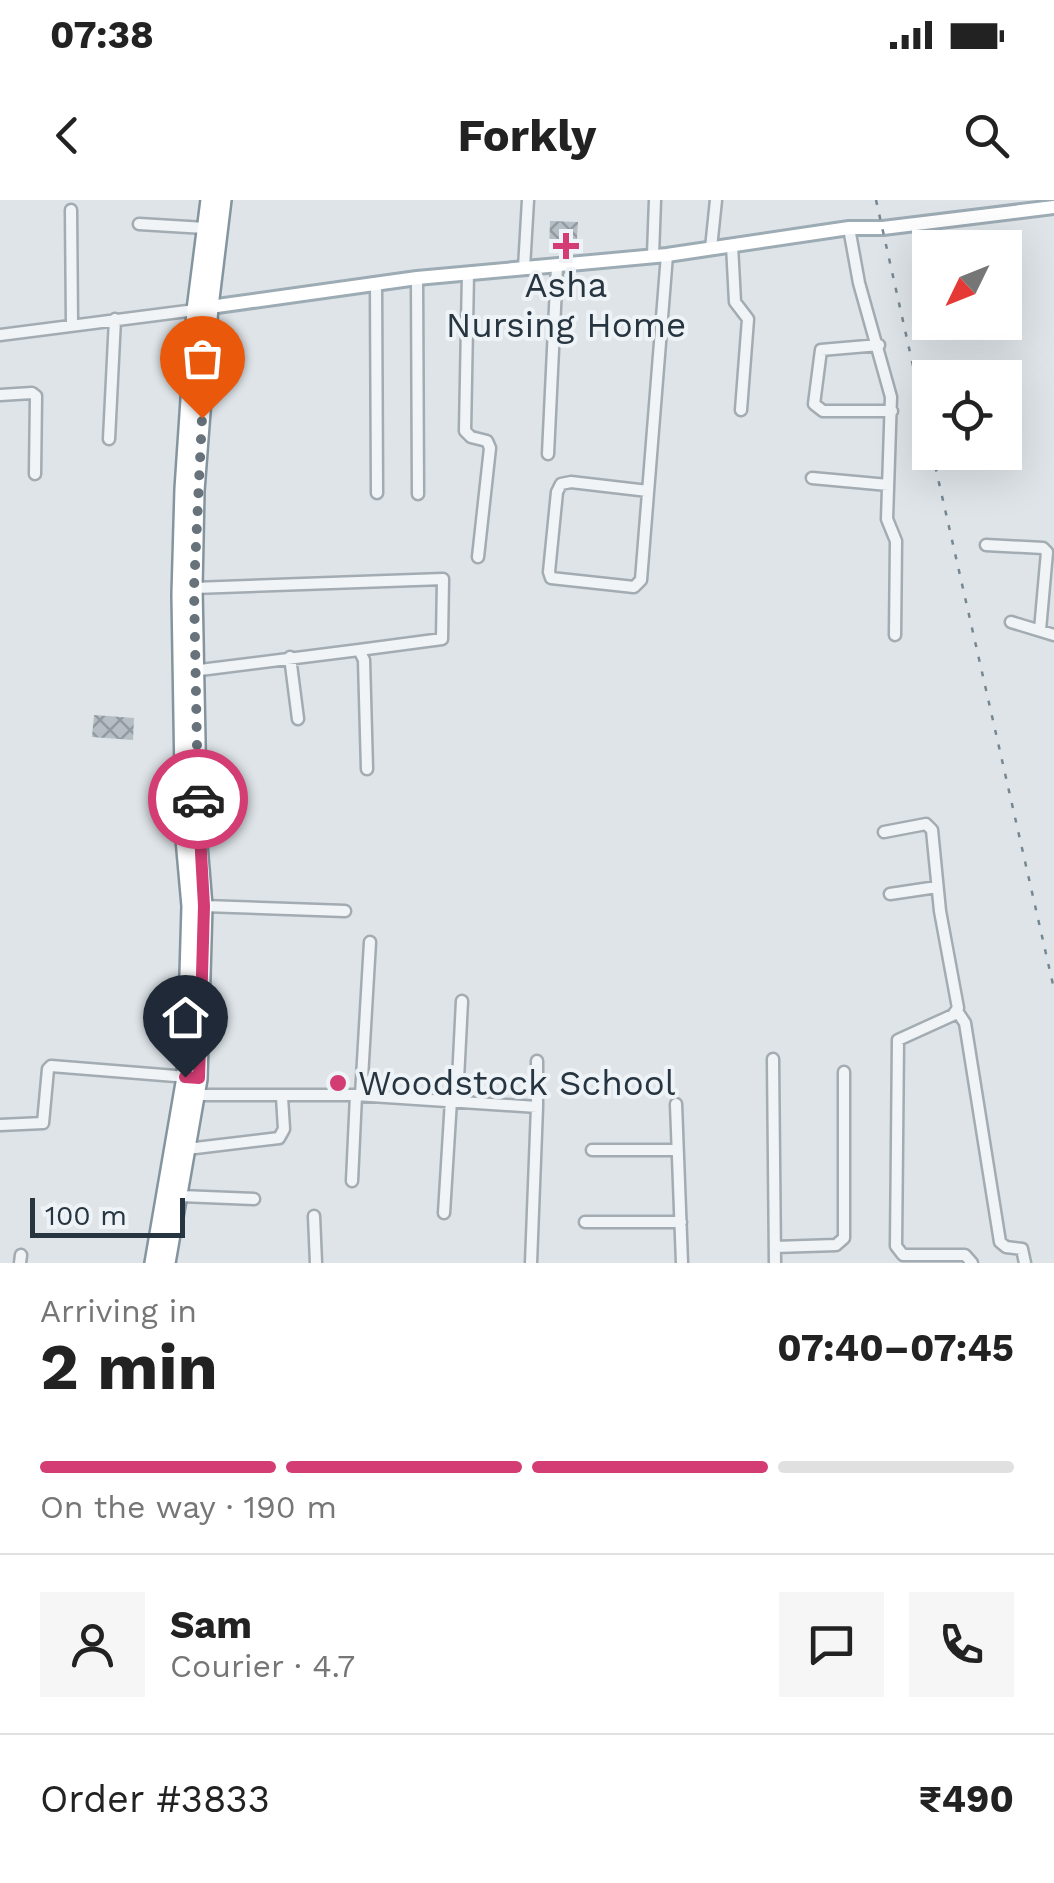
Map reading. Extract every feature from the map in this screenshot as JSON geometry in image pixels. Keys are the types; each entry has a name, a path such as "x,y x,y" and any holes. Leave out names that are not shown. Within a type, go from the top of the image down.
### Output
{"highway":[{"path":"153,1263 194,1084 190,906 184,839 209,200"},
{"path":"168,1263 181,1196 194,1084 204,906 190,671 180,595 182,504 203,309 223,200"}],"main road":[{"path":"203,309 417,278 660,255 850,228 883,228 1054,207"}],"street":[{"path":"524,268 528,200"},
{"path":"648,492 561,484 556,492 548,572 551,578 637,587 642,574 648,492 660,255 655,200"},
{"path":"711,248 716,200"},
{"path":"71,210 72,324"},
{"path":"139,224 205,228"},
{"path":"850,228 892,411 888,521 896,541 895,635"},
{"path":"732,245 735,302 748,319 742,410"},
{"path":"548,454 557,266"},
{"path":"468,273 466,432 487,440 490,448 478,557"},
{"path":"417,278 418,494"},
{"path":"376,285 377,492"},
{"path":"0,335 203,309"},
{"path":"109,439 115,319"},
{"path":"878,345 821,350 814,404 824,412 892,411"},
{"path":"0,394 36,396 34,474"},
{"path":"812,478 888,485"},
{"path":"986,545 1043,548 1048,552 1040,630"},
{"path":"190,671 442,639 442,579 194,588"},
{"path":"1010,622 1054,635"},
{"path":"359,650 364,660 367,769"},
{"path":"290,657 298,720"},
{"path":"884,832 929,825 957,1011 965,1023 1000,1242 1004,1247 1020,1248 1025,1263"},
{"path":"890,894 937,886"},
{"path":"204,906 345,911"},
{"path":"352,1181 370,942"},
{"path":"444,1213 462,1001"},
{"path":"957,1011 898,1040 896,1246 903,1255 965,1255 972,1263"},
{"path":"773,1059 775,1263"},
{"path":"531,1263 537,1061"},
{"path":"0,1126 43,1123 48,1070 52,1066 282,1097 359,1095 537,1107"},
{"path":"775,1246 836,1245 844,1238 844,1072"},
{"path":"187,1149 279,1138 284,1129 282,1097"},
{"path":"676,1104 682,1263"},
{"path":"592,1150 678,1150"},
{"path":"181,1196 254,1199"},
{"path":"314,1216 316,1263"},
{"path":"585,1222 681,1222"}],"building":[{"path":"550,221 578,222 576,253 549,252"},
{"path":"94,715 134,718 133,740 92,737"}],"railway":[{"path":"876,200 912,361"},
{"path":"936,470 1054,989"}],"way so far":[{"path":"198,799 194,588 202,418"}],"place":[{"name":"Asha Nursing Home","path":"566,246"},
{"name":"Woodstock School","path":"338,1083"}],"route":[{"path":"185,1077 199,1078 204,906 198,799"}]}
